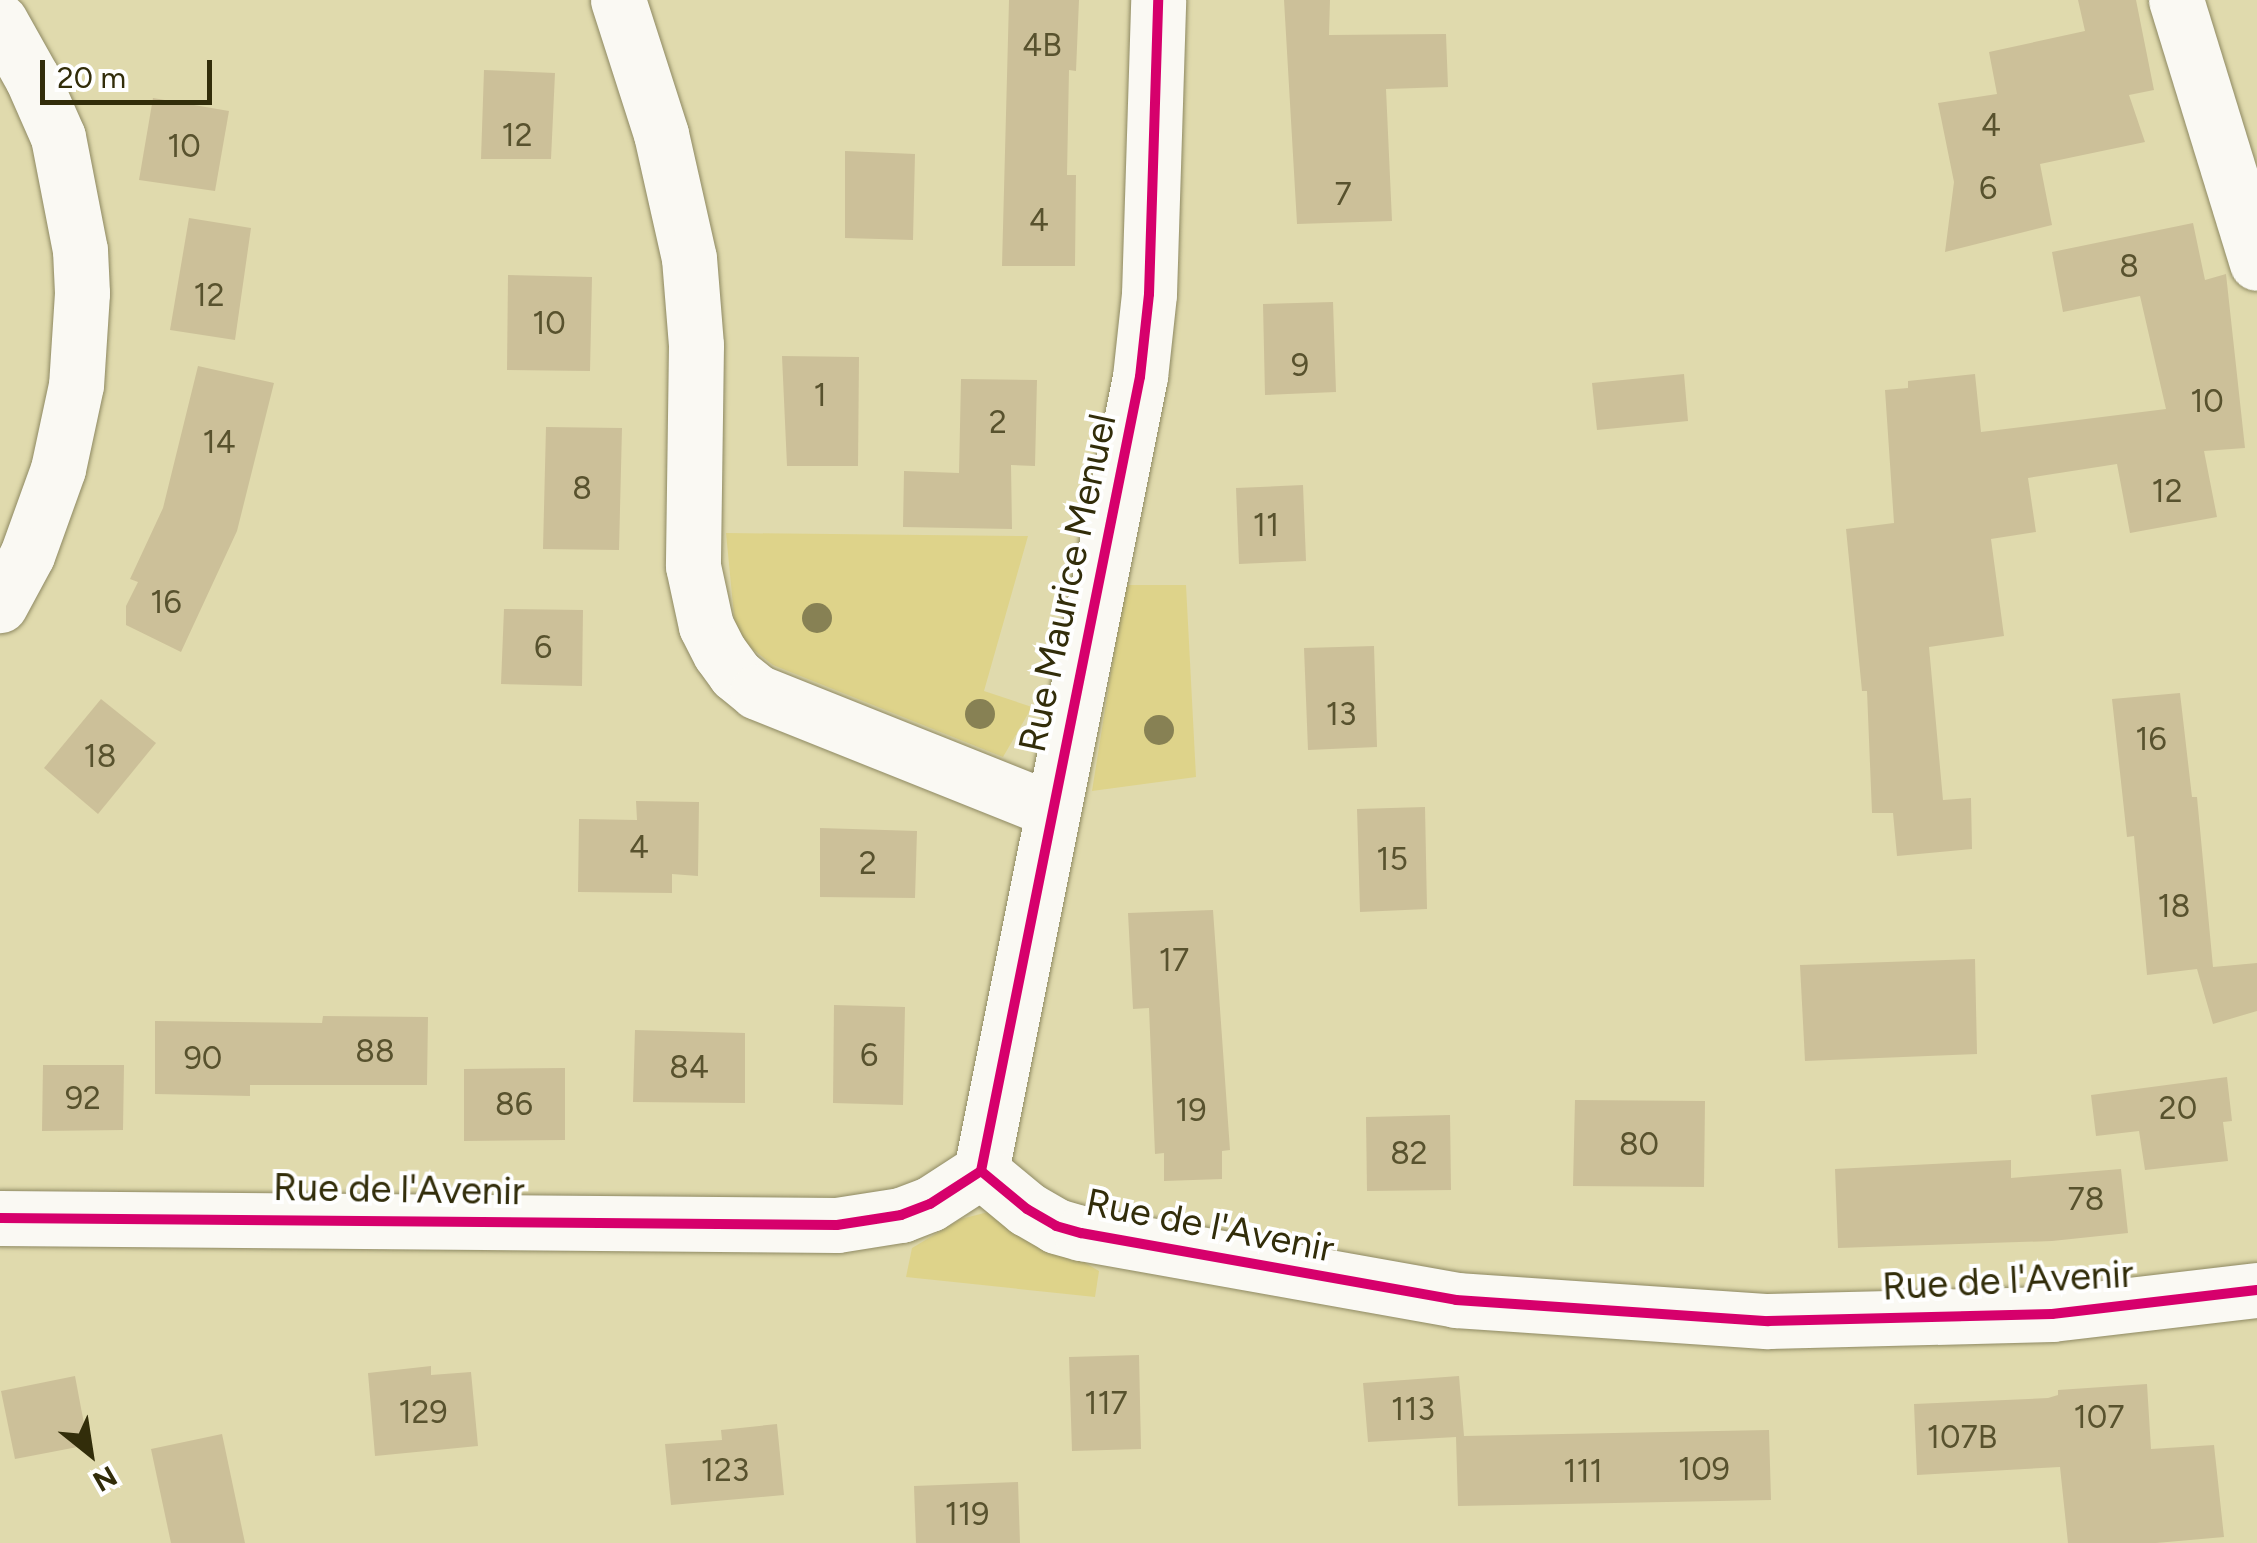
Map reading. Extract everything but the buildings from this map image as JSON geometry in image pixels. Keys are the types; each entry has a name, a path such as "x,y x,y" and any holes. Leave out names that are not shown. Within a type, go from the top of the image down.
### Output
{"street":[{"path":"618,0 662,134 684,229 695,302 693,566 706,626 720,653 734,674 758,692 1052,810"},
{"name":"Rue Maurice Menuel","path":"981,1171 1146,336 1158,0"},
{"path":"2176,0 2257,263"},
{"path":"0,21 32,78 58,137 80,250 82,294 76,385 58,469 27,555 0,605"},
{"name":"Rue de l'Avenir","path":"0,1218 837,1225 901,1214 930,1204 981,1171 1056,1226 1111,1242 1456,1300 1768,1320 2052,1314 2257,1290"}],"shaded area":[{"path":"726,533 1028,536 984,691 1032,707 1003,757 773,665 736,636"},
{"path":"1125,585 1186,585 1196,777 1092,791"},
{"path":"996,1210 1099,1271 1095,1297 906,1277 912,1248 961,1219"}],"cycle path":[{"path":"981,1171 1140,377 1149,294 1158,0"},
{"path":"0,1218 837,1225 901,1215 930,1204 981,1171 1027,1209 1056,1226 1081,1233 1456,1300 1768,1321 2052,1314 2257,1290"}]}
